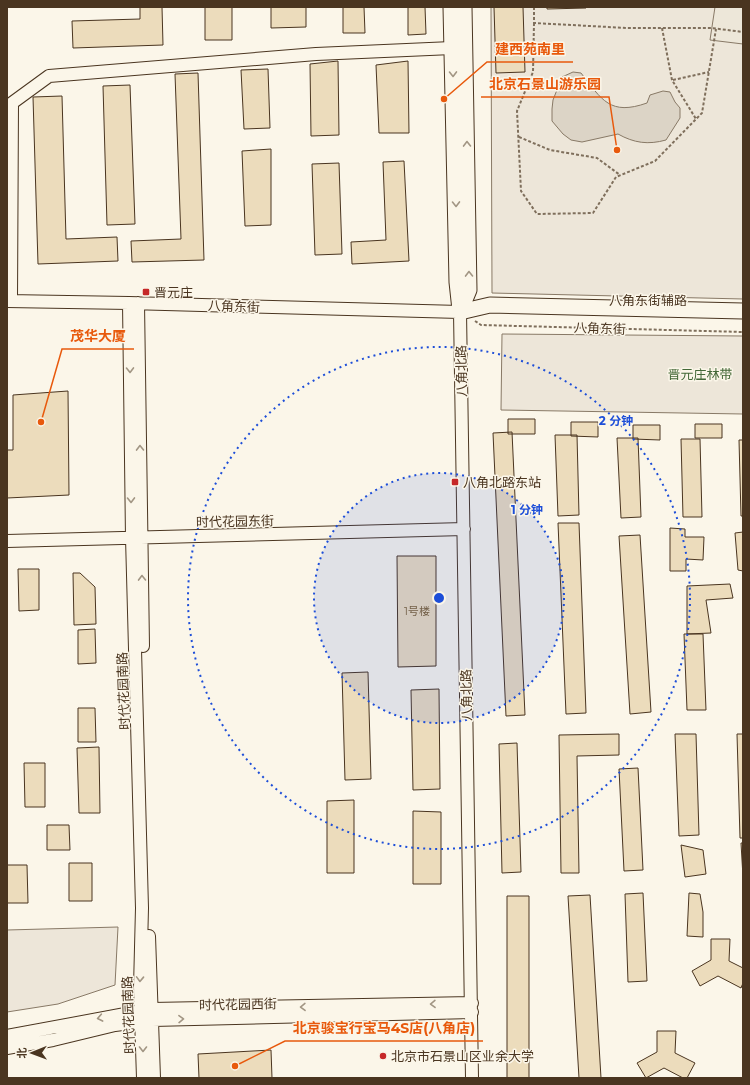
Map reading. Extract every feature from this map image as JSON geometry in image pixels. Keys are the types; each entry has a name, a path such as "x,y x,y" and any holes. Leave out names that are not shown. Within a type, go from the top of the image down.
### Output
{"main road":[{"name":"八角北路","path":"451,7 457,282 460,312"},
{"name":"八角北路","path":"460,312 469,290 464,7"},
{"name":"八角东街辅路","path":"554,306 632,299 743,302"},
{"name":"八角东街","path":"460,312 490,305 743,311"},
{"name":"八角东街","path":"460,312 488,314 743,320"}],"street":[{"path":"9,301 9,102 49,76 316,54 452,48"},
{"name":"八角东街","path":"9,301 460,312"},
{"name":"时代花园南路","path":"134,303 137,538 148,901 147,1015 143,1078"},
{"name":"八角北路","path":"460,312 472,1078"},
{"name":"时代花园东街","path":"7,542 464,530"},
{"name":"时代花园西街","path":"7,1036 147,1015 472,1008"},
{"name":"时代花园南路","path":"147,1015 154,1078"},
{"name":"时代花园西街","path":"7,1048 147,1015"}],"path":[{"path":"534,7 534,72 517,111 521,192 537,214 593,213 616,177 655,161 702,113 716,29"},
{"path":"534,23 716,29 743,32"},
{"path":"662,28 672,80 696,119"},
{"path":"672,80 709,72"},
{"path":"519,137 550,150 597,158 620,175"},
{"name":"八角东街","path":"460,312 481,325 743,332"}],"green space":[{"path":"491,7 743,7 743,299 492,293"},
{"name":"晋元庄林带","path":"502,334 743,336 743,414 501,410"},
{"path":"118,927 115,985 58,1004 7,1012 7,930"}],"shaded area":[{"path":"715,7 743,7 743,44 710,40"},
{"path":"573,72 581,73 601,98 608,103 624,108 647,103 650,95 663,91 670,92 680,108 680,118 666,140 659,142 647,143 635,141 618,134 582,142 571,140 563,134 552,121 552,109 553,100 562,77"}],"building":[{"path":"140,7 162,7 163,45 73,48 72,21 140,19"},
{"path":"205,7 232,7 232,40 205,40"},
{"path":"271,7 306,7 306,27 271,28"},
{"path":"343,7 364,7 365,33 343,33"},
{"path":"408,7 425,7 426,34 408,35"},
{"path":"494,7 523,7 525,72 496,73"},
{"path":"547,7 586,7 586,8 547,9"},
{"path":"338,61 339,135 311,136 310,64"},
{"path":"408,61 409,133 379,133 376,65"},
{"path":"268,69 270,128 244,129 241,70"},
{"path":"198,73 204,260 132,262 131,241 181,239 175,74"},
{"path":"130,85 135,224 107,225 103,86"},
{"path":"62,96 66,239 117,237 118,261 38,264 33,97"},
{"path":"271,149 271,225 245,226 242,151"},
{"path":"404,161 409,261 352,264 351,242 386,240 383,162"},
{"path":"339,163 342,254 315,255 312,164"},
{"path":"68,391 69,495 7,498 7,450 13,450 13,395"},
{"path":"508,419 535,419 535,434 508,434"},
{"path":"571,422 598,422 598,437 571,436"},
{"path":"695,424 722,424 722,438 695,438"},
{"path":"633,425 660,425 660,440 633,439"},
{"path":"512,432 525,715 506,716 493,433"},
{"path":"555,435 577,435 579,515 558,516"},
{"path":"617,438 638,438 641,517 621,518"},
{"path":"681,439 700,439 702,517 683,517"},
{"path":"739,440 743,440 743,516 741,516"},
{"path":"558,523 579,523 586,713 566,714"},
{"path":"670,528 685,529 685,537 704,537 703,560 686,559 686,571 670,571"},
{"path":"743,532 743,571 738,570 735,533"},
{"path":"640,535 651,712 630,714 619,536"},
{"path":"397,556 436,556 436,666 398,667"},
{"path":"18,569 39,569 39,610 19,611"},
{"path":"73,573 80,573 95,587 96,624 74,625"},
{"path":"730,584 733,598 706,600 711,633 687,634 687,586"},
{"path":"95,629 96,663 78,664 78,630"},
{"path":"684,634 703,634 706,710 687,710"},
{"path":"368,672 371,779 345,780 342,673"},
{"path":"439,689 440,789 413,790 411,690"},
{"path":"78,708 95,708 96,742 78,742"},
{"path":"619,734 619,755 577,756 579,873 561,873 559,735"},
{"path":"675,734 696,734 699,835 679,836"},
{"path":"737,734 743,734 743,838 740,838"},
{"path":"517,743 521,872 502,873 499,744"},
{"path":"99,747 100,813 79,813 77,748"},
{"path":"24,763 45,763 45,807 25,807"},
{"path":"638,768 643,870 624,871 619,769"},
{"path":"354,800 354,873 327,873 327,801"},
{"path":"413,811 441,812 441,884 413,884"},
{"path":"47,825 69,825 70,850 47,850"},
{"path":"741,843 743,843 743,877"},
{"path":"681,845 703,850 706,874 685,877"},
{"path":"69,863 92,863 92,901 69,901"},
{"path":"7,865 27,865 28,903 7,903"},
{"path":"643,893 647,981 628,982 625,894"},
{"path":"689,893 700,894 703,912 703,937 687,936"},
{"path":"590,895 601,1078 579,1078 568,896"},
{"path":"507,896 529,896 529,1078 507,1078"},
{"path":"711,939 730,939 729,961 743,968 743,983 741,988 718,976 700,986 692,971 711,960"},
{"path":"657,1031 676,1031 675,1053 695,1063 687,1078 683,1078 664,1068 646,1078 637,1063 657,1052"},
{"path":"271,1050 272,1078 199,1078 198,1054"}],"place":[{"name":"建西苑南里","path":"444,99"},
{"name":"北京石景山游乐园","path":"617,150"},
{"name":"晋元庄","path":"146,292"},
{"name":"茂华大厦","path":"41,422"},
{"name":"八角北路东站","path":"455,482"},
{"name":"北京市石景山区业余大学","path":"383,1056"},
{"name":"北京骏宝行宝马4S店(八角店)","path":"235,1066"}]}
